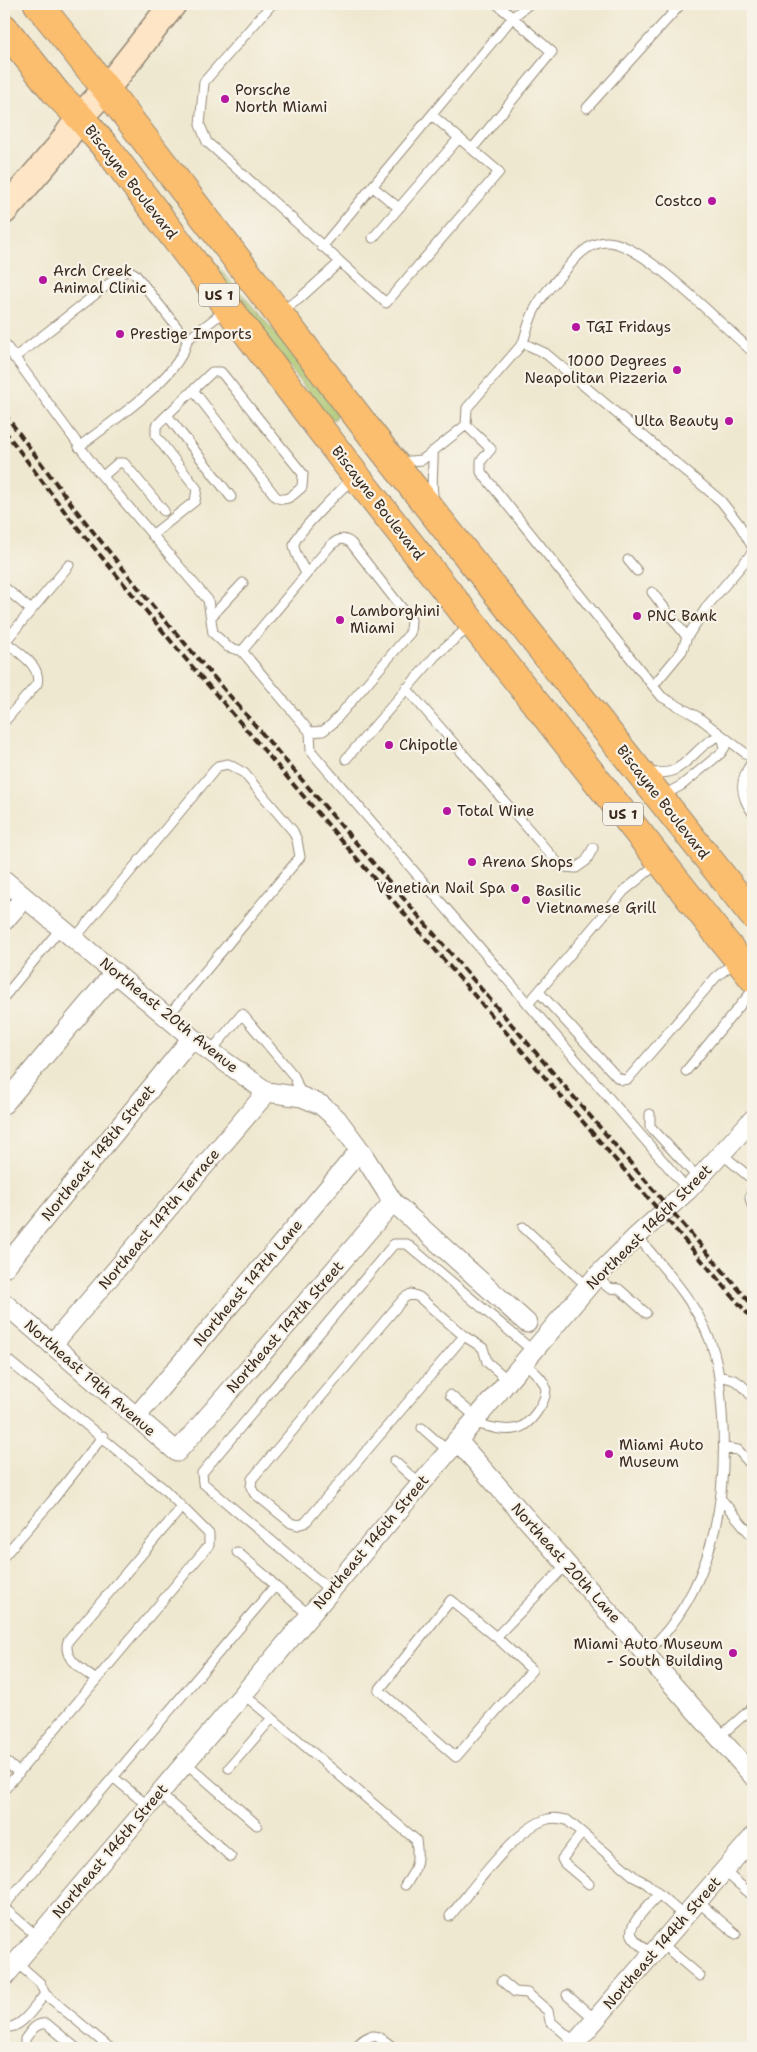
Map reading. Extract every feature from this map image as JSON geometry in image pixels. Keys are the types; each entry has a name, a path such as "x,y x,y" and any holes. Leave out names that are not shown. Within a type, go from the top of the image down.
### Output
{"main road":[{"name":"Biscayne Boulevard","path":"38,4 391,457 753,915"},
{"name":"Biscayne Boulevard","path":"4,28 57,94 80,117 229,307 356,476 746,968"},
{"path":"356,476 391,457"},
{"path":"574,751 626,790 641,796 660,797"},
{"path":"628,821 647,822 671,832 715,867"}],"street":[{"path":"4,211 60,146 80,117 106,89 172,4"},
{"name":"Northeast 20th Avenue","path":"4,880 192,1038 267,1092 302,1097 322,1105 336,1119 360,1150 393,1202 527,1323"},
{"path":"4,921 24,898"},
{"path":"4,1104 115,972"},
{"name":"Northeast 148th Street","path":"4,1268 192,1038"},
{"name":"Northeast 147th Terrace","path":"52,1345 267,1092"},
{"name":"Northeast 146th Street","path":"4,1977 452,1445 592,1282 637,1236 694,1185 753,1120"},
{"name":"Northeast 147th Lane","path":"136,1416 360,1150"},
{"name":"Northeast 147th Street","path":"177,1452 393,1202"},
{"name":"Northeast 19th Avenue","path":"4,1303 177,1452"},
{"name":"Northeast 20th Lane","path":"452,1445 567,1564 719,1737 751,1768"},
{"name":"Northeast 144th Street","path":"573,2046 753,1837"}],"lane":[{"path":"272,4 204,82 200,125 207,142 386,303 499,172 432,115"},
{"path":"472,149 552,52 497,4"},
{"path":"322,247 513,17 529,4"},
{"path":"587,108 681,4"},
{"path":"373,238 459,138"},
{"path":"373,186 399,208"},
{"path":"391,457 422,460 466,425 467,408 523,344 534,311 542,297 584,250 595,244 607,242 620,244 646,259 753,352"},
{"path":"278,313 299,299 340,262"},
{"path":"14,358 124,272 130,271 135,274 187,340"},
{"path":"79,447 159,384 183,355 187,340 229,307"},
{"path":"4,343 79,447 208,600 212,616 213,633 228,647 242,651 310,732 311,751 316,757 528,1004 694,1185"},
{"path":"523,344 553,358 697,480 729,511 753,550 708,604 687,637 682,651 653,686"},
{"path":"152,535 195,501 198,495 197,489 156,436 156,426 192,390 212,372 221,372 302,474 302,487 287,499 281,500 276,497 192,390"},
{"path":"167,415 231,498"},
{"path":"466,425 491,449 482,461 481,472 662,697 682,706 753,760 746,770 742,782 744,801 753,813"},
{"path":"433,451 434,474 431,487 439,517"},
{"path":"103,476 118,463 124,463 164,512"},
{"path":"306,574 295,550 297,538 342,488 356,476"},
{"path":"242,651 336,541 346,539 411,620 412,626 410,633 332,724 323,731 310,732"},
{"path":"628,560 637,571"},
{"path":"4,722 37,684 39,676 37,669 4,642 69,565"},
{"path":"212,616 243,583"},
{"path":"4,587 31,610"},
{"path":"652,592 687,637"},
{"path":"346,759 436,655 473,624"},
{"path":"406,688 557,862 564,867 576,868 586,861 593,848"},
{"path":"640,773 671,771 693,757 712,737 722,736"},
{"path":"660,797 682,785 721,753 725,747 722,736"},
{"path":"4,997 68,933 218,766 228,764 244,772 293,831 297,840 300,857 168,1016"},
{"path":"528,1004 624,891 661,861"},
{"path":"539,992 617,1077 622,1080 628,1079 716,977 746,968"},
{"path":"686,1071 753,990"},
{"path":"211,1051 242,1014 294,1076 302,1097"},
{"path":"650,1114 650,1126 694,1185"},
{"path":"722,1154 753,1180"},
{"path":"753,1187 750,1198 753,1209"},
{"path":"524,1227 592,1282 609,1288 619,1289 646,1313"},
{"path":"637,1236 694,1306 709,1337 718,1364 720,1377 725,1448 721,1499 708,1557 700,1577 674,1622 662,1638 646,1653"},
{"path":"330,1590 203,1483 202,1473 394,1244 406,1244 528,1357 547,1390 545,1400 533,1417 521,1428 502,1430 474,1420 450,1395"},
{"path":"464,1336 305,1523 298,1525 291,1523 254,1493 251,1487 252,1479 404,1298 411,1294 419,1297 464,1336 483,1348 487,1362 508,1380"},
{"path":"4,1357 85,1424 103,1436 182,1506 209,1534 209,1545 4,1790"},
{"path":"720,1377 731,1378 740,1382 753,1398"},
{"path":"422,1428 452,1445"},
{"path":"4,1556 51,1502 103,1436"},
{"path":"725,1448 738,1450 753,1467"},
{"path":"394,1461 420,1484"},
{"path":"721,1499 753,1537"},
{"path":"96,1680 68,1657 66,1649 68,1641 182,1506"},
{"path":"238,1552 309,1615"},
{"path":"496,1638 567,1564"},
{"path":"38,1937 4,1907 275,1586"},
{"path":"451,1600 496,1638 532,1670 456,1757 379,1690 451,1600"},
{"path":"243,1694 416,1840 418,1863 414,1874 405,1885"},
{"path":"719,1737 753,1707"},
{"path":"229,1768 272,1718"},
{"path":"4,1760 19,1773"},
{"path":"185,1762 257,1825"},
{"path":"113,1777 153,1800 231,1857"},
{"path":"450,1916 524,1832 540,1822 557,1818 567,1820 684,1916"},
{"path":"582,1833 562,1859 564,1863 589,1884"},
{"path":"724,1871 753,1896"},
{"path":"659,1894 632,1925 630,1932 632,1937 656,1949 700,1976"},
{"path":"698,1901 736,1934"},
{"path":"16,1962 40,1983 45,1994 110,2048"},
{"path":"502,1981 515,1992 527,1993 548,2011 550,2021 573,2046"},
{"path":"4,2026 8,2028 16,2027 45,1994"},
{"path":"567,1995 596,2020"},
{"path":"25,2048 25,2039 37,2025 42,2023 47,2024 76,2048"},
{"path":"355,2048 364,2037 372,2035 380,2037 394,2048"}],"green space":[{"path":"205,252 287,346 338,413 335,419 329,419 203,254"}],"railway":[{"path":"4,413 75,509 152,605 753,1306"},
{"path":"4,430 68,516 184,657 753,1320"}],"place":[{"name":"Porsche North Miami","path":"225,99"},
{"name":"Costco","path":"712,201"},
{"name":"Arch Creek Animal Clinic","path":"43,280"},
{"name":"TGI Fridays","path":"576,327"},
{"name":"Prestige Imports","path":"120,334"},
{"name":"1000 Degrees Neapolitan Pizzeria","path":"677,370"},
{"name":"Ulta Beauty","path":"729,421"},
{"name":"PNC Bank","path":"637,616"},
{"name":"Lamborghini Miami","path":"340,620"},
{"name":"Chipotle","path":"389,745"},
{"name":"Total Wine","path":"447,811"},
{"name":"Arena Shops","path":"472,862"},
{"name":"Venetian Nail Spa","path":"515,888"},
{"name":"Basilic Vietnamese Grill","path":"526,900"},
{"name":"Miami Auto Museum","path":"609,1454"},
{"name":"Miami Auto Museum - South Building","path":"733,1653"}]}
